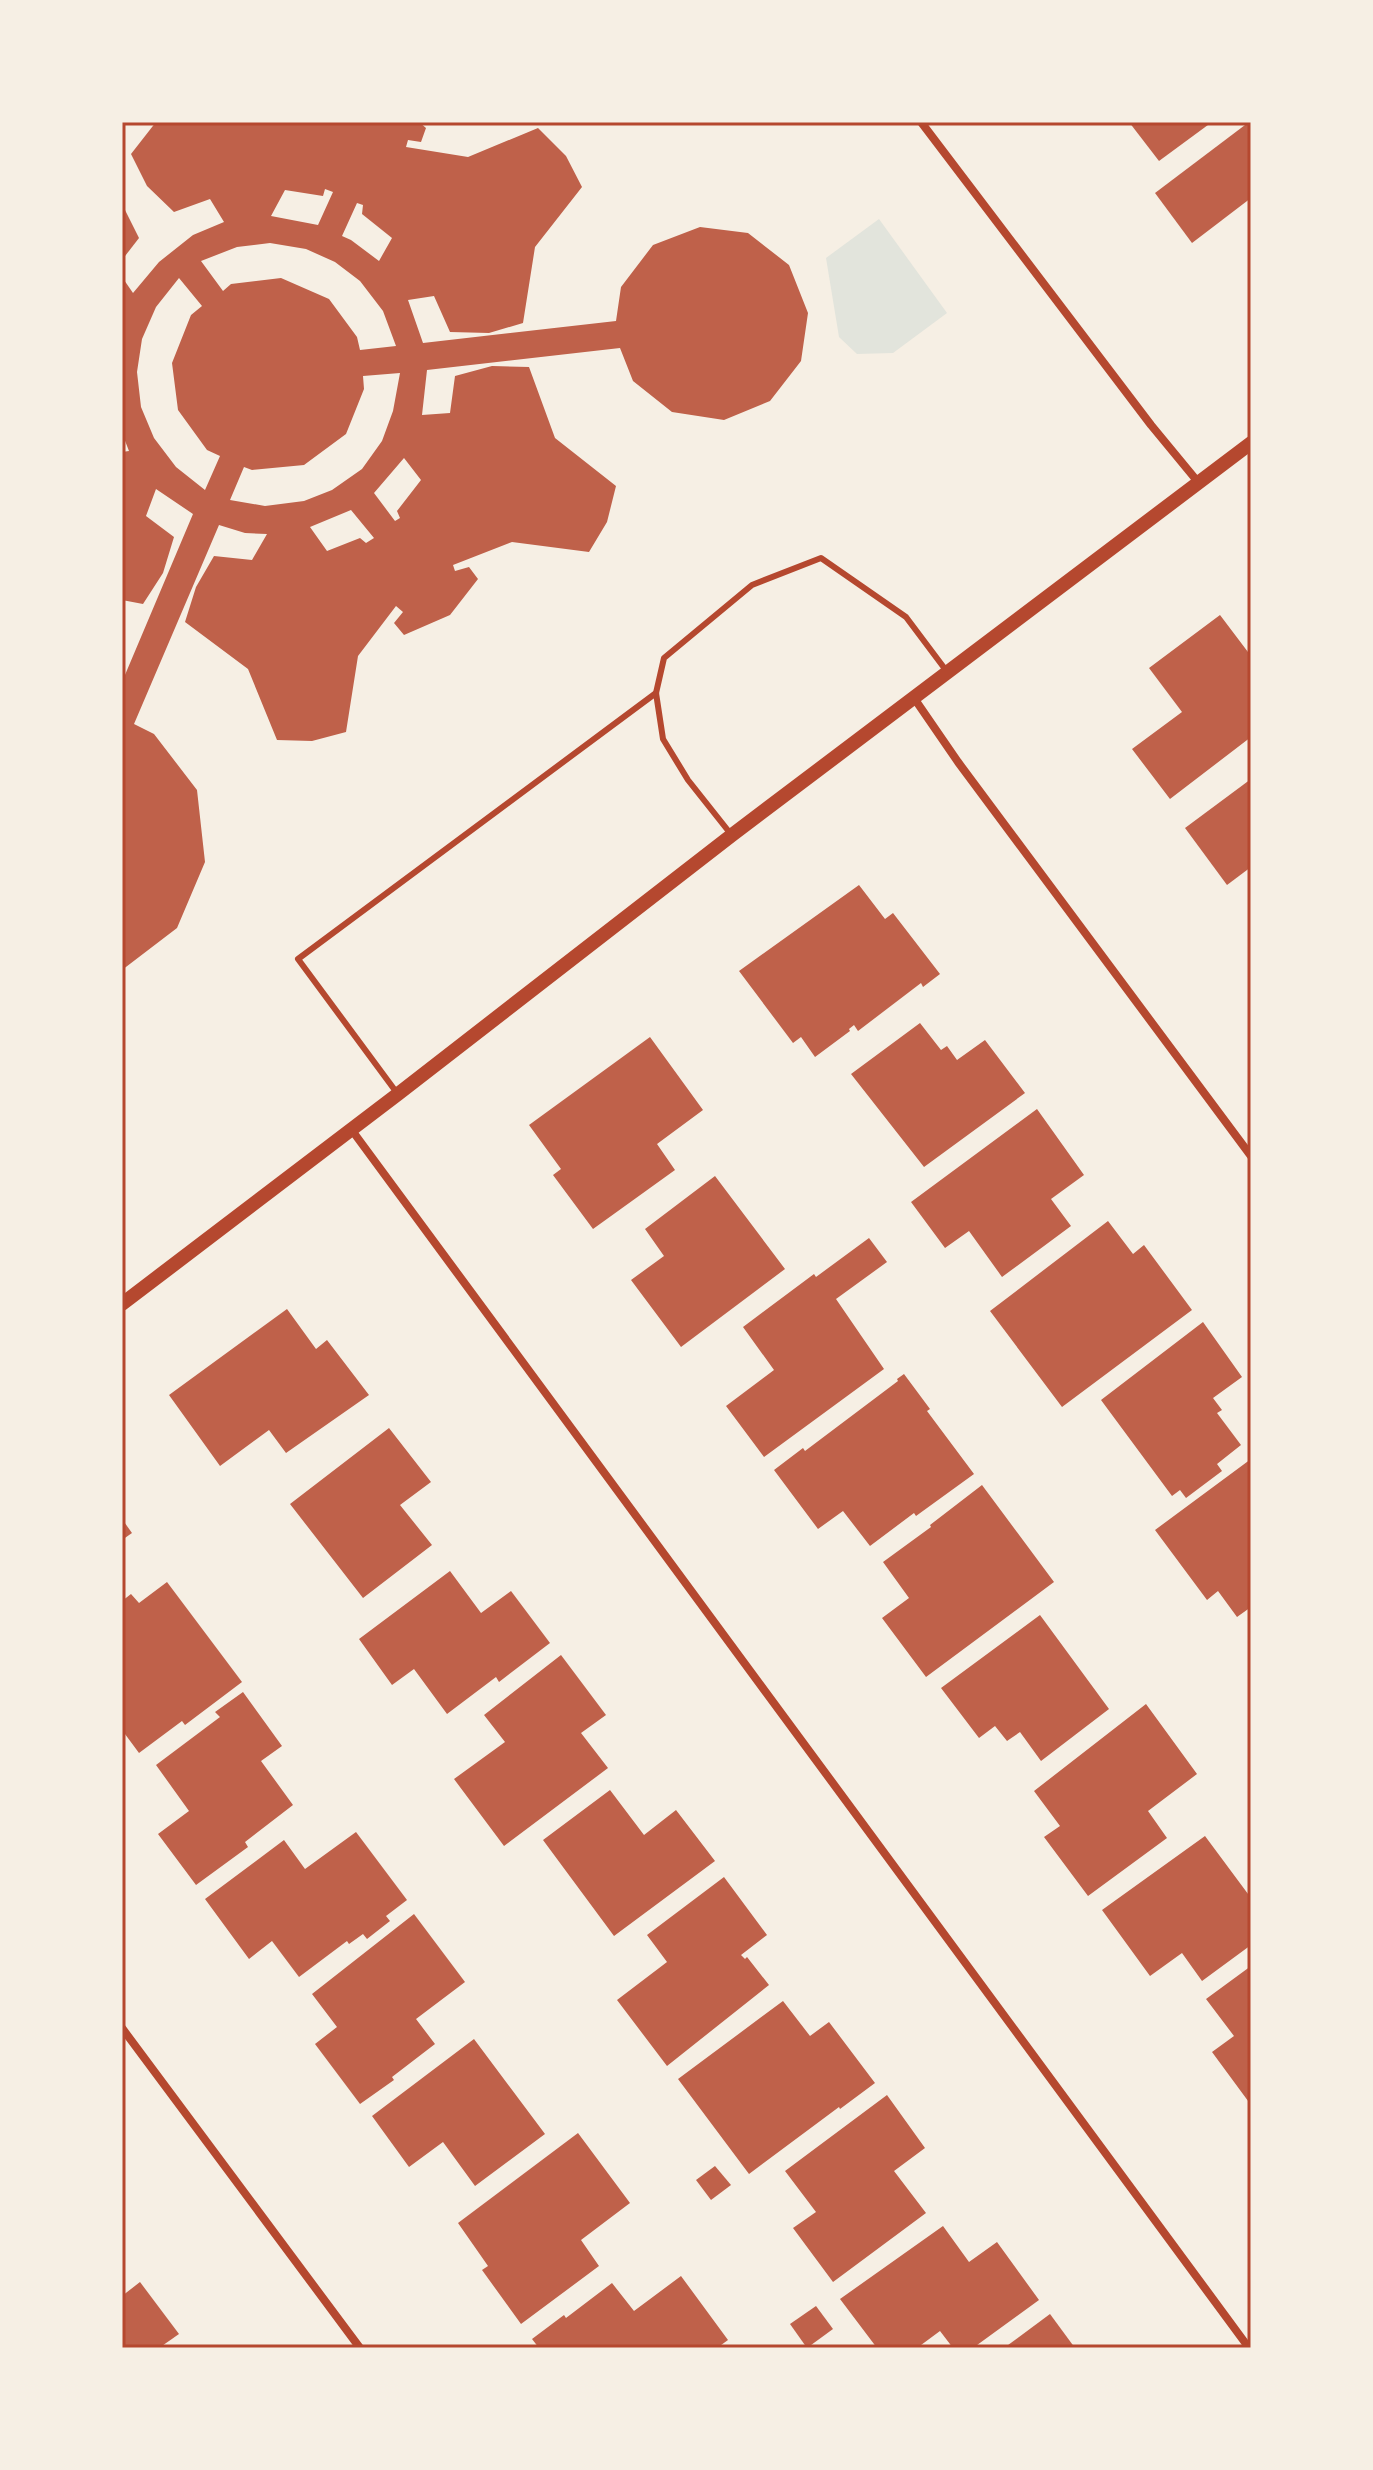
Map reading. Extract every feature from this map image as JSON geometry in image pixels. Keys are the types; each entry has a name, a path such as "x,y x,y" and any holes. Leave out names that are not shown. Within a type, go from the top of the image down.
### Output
{"street":[{"path":"921,122 1151,425 1198,482"},
{"path":"122,1304 732,835 1251,443"},
{"path":"914,698 1251,1156"},
{"path":"351,1129 1249,2348"},
{"path":"122,2028 360,2348"}],"lane":[{"path":"732,835 688,780 663,739 656,693 664,658 752,585 821,558 906,617 948,673"},
{"path":"398,1094 298,959 656,693"}],"shaded area":[{"path":"879,219 947,313 893,353 857,354 839,337 826,258"}],"building":[{"path":"156,122 419,122 426,128 421,142 408,140 406,147 468,157 538,128 566,156 582,187 535,247 523,323 489,333 450,332 434,296 408,300 423,343 616,321 621,287 653,245 700,227 748,233 789,265 808,313 801,361 770,401 724,420 672,412 633,381 620,348 427,370 422,415 450,413 455,376 492,366 529,367 555,438 616,486 607,522 589,552 512,542 453,565 455,571 469,567 478,579 450,615 404,635 394,623 403,612 396,606 358,656 346,732 312,741 277,740 248,669 185,622 196,587 214,556 252,560 267,534 245,533 219,525 134,724 154,734 197,790 205,862 177,928 122,970 122,682 193,514 156,489 146,516 174,537 163,573 143,604 122,600 122,452 129,451 122,433 122,277 133,293 159,262 193,235 224,222 210,199 174,212 147,186 131,154","holes":["325,189 333,192 318,225 271,216 285,190 323,196","357,203 363,205 362,214 392,238 379,261 342,236","270,243 306,249 335,262 360,281 383,311 396,346 360,350 357,337 329,299 281,278 231,284 223,291 201,261 237,247","179,278 202,306 191,315 172,363 178,410 207,450 220,456 205,490 176,467 154,438 141,407 137,372 142,339 156,307","400,373 393,411 382,441 362,469 332,490 304,501 265,506 230,500 244,467 252,470 304,465 346,434 364,389 363,376","404,458 421,480 397,511 400,518 395,521 374,493","351,510 374,538 366,543 360,538 327,551 310,527"]},
{"path":"1129,122 1212,122 1159,161"},
{"path":"1249,122 1251,198 1192,243 1155,193"},
{"path":"122,204 139,238 122,260"},
{"path":"1220,615 1251,656 1251,737 1170,799 1132,749 1182,712 1149,668"},
{"path":"1251,779 1251,867 1227,885 1185,828"},
{"path":"859,885 885,919 893,913 940,974 923,987 921,983 858,1031 854,1025 815,1057 801,1037 793,1043 739,971"},
{"path":"920,1023 941,1050 947,1046 957,1060 985,1040 1025,1093 924,1167 851,1074"},
{"path":"650,1037 703,1110 657,1144 675,1170 593,1229 553,1175 561,1169 529,1125"},
{"path":"1037,1109 1084,1175 1051,1199 1071,1226 1002,1277 969,1231 945,1248 911,1202"},
{"path":"715,1176 785,1269 681,1347 631,1280 664,1256 645,1229"},
{"path":"1108,1221 1133,1254 1144,1245 1192,1310 1062,1407 990,1311"},
{"path":"869,1238 887,1262 836,1299 884,1369 764,1457 726,1406 774,1370 743,1327"},
{"path":"287,1309 316,1349 327,1340 369,1395 286,1453 269,1430 220,1466 169,1395"},
{"path":"1203,1322 1242,1377 1213,1398 1222,1410 1217,1413 1241,1445 1217,1464 1222,1471 1186,1498 1180,1490 1172,1496 1101,1400"},
{"path":"904,1374 974,1474 870,1546 843,1511 818,1529 774,1470 803,1448 805,1451"},
{"path":"389,1428 431,1482 400,1505 432,1545 363,1598 290,1504"},
{"path":"1251,1459 1251,1607 1237,1617 1218,1591 1207,1600 1155,1530"},
{"path":"982,1485 1054,1582 926,1677 882,1618 909,1598 883,1562"},
{"path":"122,1519 132,1533 122,1540"},
{"path":"450,1571 481,1613 511,1591 550,1643 499,1682 496,1677 447,1714 414,1669 392,1685 359,1639"},
{"path":"167,1582 242,1682 185,1725 182,1721 139,1753 122,1730 122,1601 131,1594 139,1603"},
{"path":"1040,1615 1109,1709 1041,1761 1020,1732 1007,1741 995,1726 979,1738 941,1688"},
{"path":"561,1655 606,1715 581,1733 608,1768 504,1846 454,1779 505,1742 484,1715"},
{"path":"243,1692 282,1746 261,1761 293,1805 245,1842 248,1847 196,1885 158,1834 189,1811 156,1765 220,1717 215,1712"},
{"path":"1146,1704 1197,1774 1148,1811 1167,1838 1088,1896 1044,1837 1060,1826 1034,1791"},
{"path":"610,1790 644,1835 676,1810 715,1861 614,1936 543,1840"},
{"path":"356,1832 407,1900 386,1916 390,1921 367,1939 363,1934 349,1944 347,1941 299,1977 272,1941 249,1959 205,1899 284,1840 305,1869"},
{"path":"1205,1836 1251,1898 1251,1945 1202,1981 1182,1953 1150,1976 1102,1910"},
{"path":"724,1877 767,1935 741,1955 745,1959 747,1957 769,1985 667,2066 617,2000 667,1962 647,1935"},
{"path":"414,1914 465,1982 416,2019 435,2044 392,2077 394,2080 360,2104 315,2044 337,2027 312,1994"},
{"path":"1251,1966 1251,2105 1212,2052 1234,2036 1206,1999"},
{"path":"783,2001 810,2036 829,2022 875,2083 749,2174 678,2079"},
{"path":"474,2039 545,2134 475,2186 443,2142 409,2167 372,2116"},
{"path":"887,2095 925,2148 894,2171 926,2213 833,2282 793,2228 816,2212 785,2171"},
{"path":"578,2133 630,2203 581,2240 599,2266 521,2324 482,2270 488,2266 458,2223"},
{"path":"715,2166 731,2185 711,2200 696,2180"},
{"path":"943,2226 969,2262 997,2242 1039,2300 973,2348 953,2348 940,2331 917,2348 877,2348 840,2299"},
{"path":"681,2276 728,2340 717,2348 539,2348 532,2339 612,2283 634,2311"},
{"path":"140,2282 179,2334 159,2348 122,2348 122,2296"},
{"path":"816,2306 833,2329 807,2348 790,2324"},
{"path":"1050,2314 1075,2348 1004,2348"}]}
